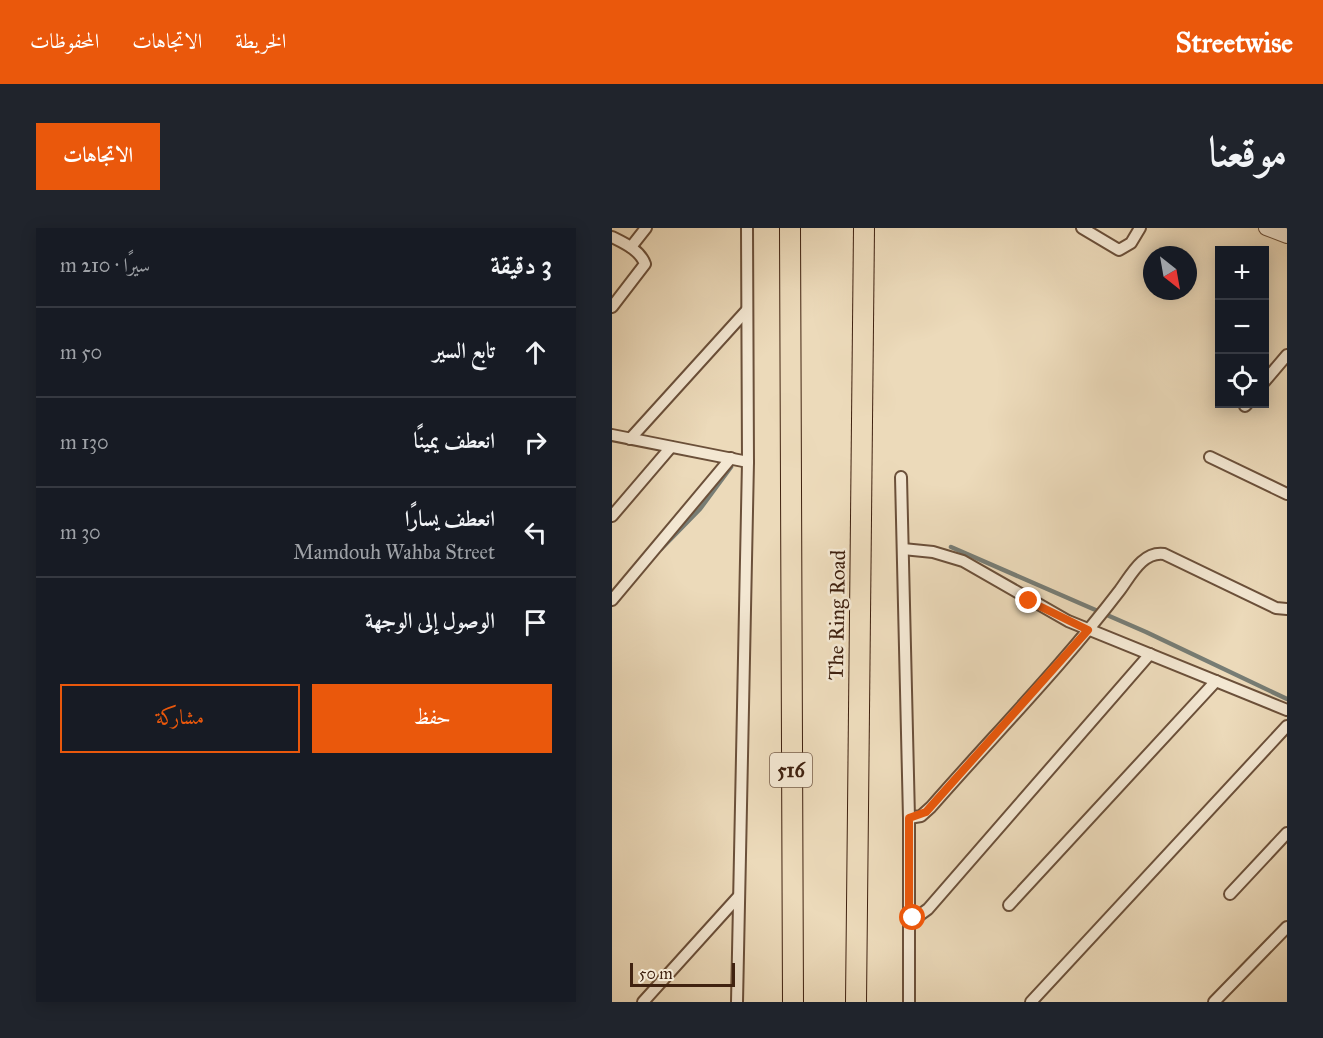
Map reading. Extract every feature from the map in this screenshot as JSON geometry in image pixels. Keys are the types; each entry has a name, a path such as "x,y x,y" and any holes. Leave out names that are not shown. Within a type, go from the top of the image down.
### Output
{"highway":[{"name":"516","path":"790,228 793,1002"},
{"name":"The Ring Road","path":"856,1002 864,228"}],"street":[{"path":"630,247 646,228"},
{"path":"737,1002 748,462 747,228"},
{"path":"1082,228 1119,250 1131,243 1140,228"},
{"path":"1266,228 1287,236"},
{"path":"612,237 643,257 645,264 612,307"},
{"path":"630,439 747,310"},
{"path":"1269,376 1287,355"},
{"path":"613,436 748,462"},
{"path":"612,516 671,447"},
{"path":"1210,457 1287,494"},
{"path":"612,600 731,458"},
{"path":"901,477 909,818 909,1002"},
{"path":"903,549 933,552 963,561 1029,601 1088,630 1287,710"},
{"path":"909,818 926,812 1097,620 1141,563 1157,553 1276,608 1287,609"},
{"path":"909,918 917,917 928,909 1150,654"},
{"path":"1009,905 1216,681"},
{"path":"1031,1002 1287,726"},
{"path":"1230,894 1287,833"},
{"path":"643,1002 738,897"},
{"path":"1214,1002 1287,927"}],"waterway":[{"path":"661,549 700,509 731,467"},
{"path":"951,547 1146,632 1287,699"}],"route":[{"path":"913,918 909,918 909,818 921,816 926,812 1088,630 1029,601"}]}
